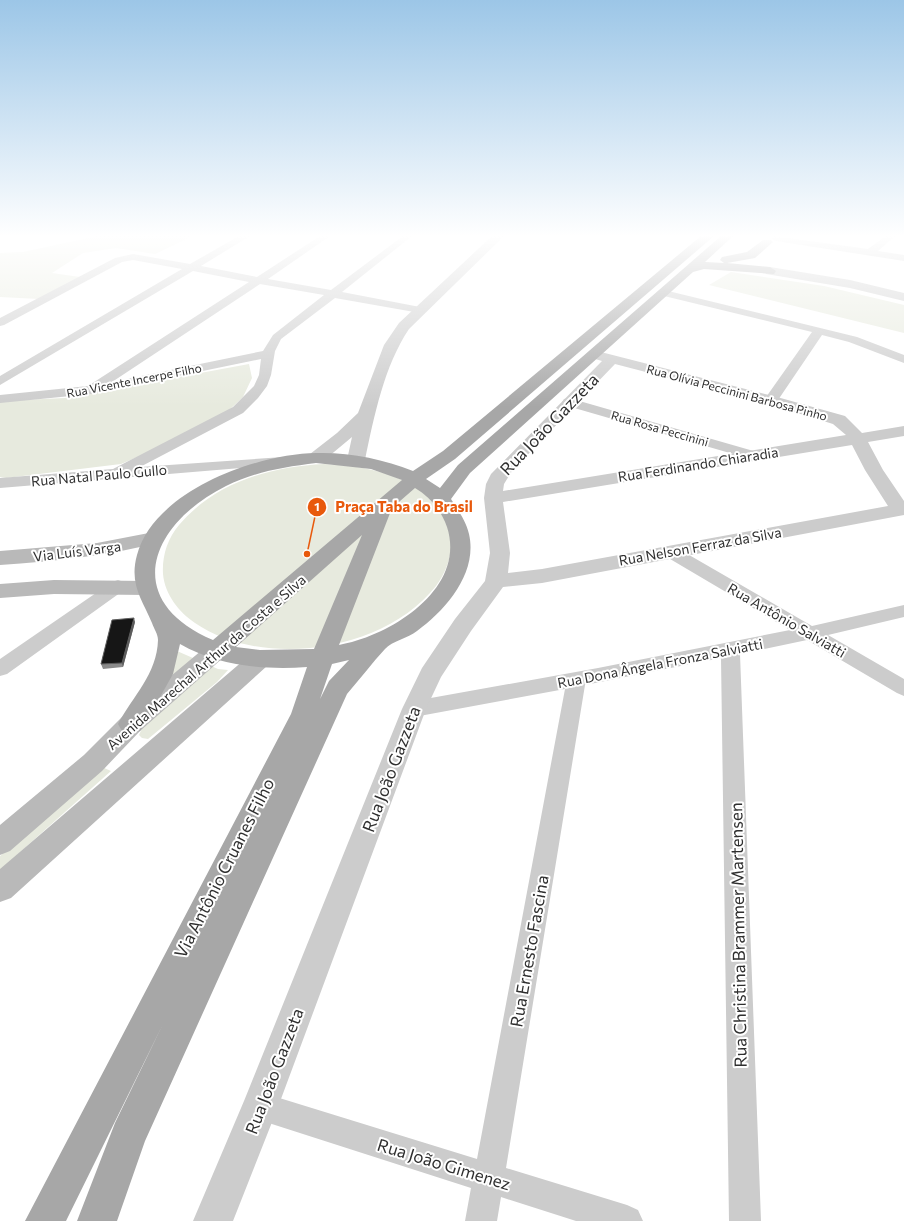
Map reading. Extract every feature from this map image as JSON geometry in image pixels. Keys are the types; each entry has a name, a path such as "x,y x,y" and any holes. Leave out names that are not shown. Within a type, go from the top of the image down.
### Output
{"main road":[{"name":"Avenida Marechal Arthur da Costa e Silva","path":"0,842 93,763 131,724 414,479 438,462 640,293"},
{"path":"441,499 464,469 602,354 664,293"},
{"path":"581,343 602,354"},
{"path":"316,458 356,460 389,468 414,479 441,499 452,513 458,528 461,544 460,561 453,579 442,596 426,612 406,627 381,640 356,650 322,658 290,661 259,660 216,651 184,636 161,617 151,603 146,588 144,571 147,554 154,538 178,509 212,485 249,470 288,461 316,458"},
{"path":"389,468 420,466 438,462"},
{"name":"Via Antônio Cruanes Filho","path":"45,1221 299,721 322,658 383,507"},
{"name":"Via Luís Varga","path":"0,558 80,553 125,546 154,538"},
{"path":"0,591 54,587 118,586 146,588"},
{"path":"131,724 149,698 164,668 169,639 161,617"},
{"name":"Via Antônio Cruanes Filho","path":"97,1221 128,1136 326,712 338,688 356,666 381,640"},
{"path":"0,888 142,761 259,660"},
{"path":"290,661 305,675 311,691"},
{"path":"113,743 142,761"}],"street":[{"path":"0,323 57,293"},
{"path":"0,381 147,293"},
{"path":"91,390 239,293"},
{"path":"114,474 238,410 252,397 265,376 267,354 277,337 332,293 420,310"},
{"path":"356,460 366,414 391,345 404,326 438,293"},
{"path":"664,293 853,338 904,359"},
{"path":"887,293 904,297"},
{"path":"771,400 819,330"},
{"name":"Rua Vicente Incerpe Filho","path":"0,399 91,390 267,354"},
{"name":"Rua Olívia Peccinini Barbosa Pinho","path":"602,354 771,400 838,420 845,424 857,438 874,469 903,511"},
{"name":"Rua João Gazzeta","path":"213,1221 260,1107 414,709 430,674 463,625 490,592 496,581 500,553 493,498 495,484 500,474 569,402 602,354"},
{"name":"Rua Rosa Peccinini","path":"569,402 752,455"},
{"path":"316,458 343,437 366,414"},
{"name":"Rua Ferdinando Chiaradia","path":"493,498 904,431"},
{"name":"Rua Natal Paulo Gullo","path":"0,484 197,466 288,461"},
{"path":"197,466 212,485"},
{"name":"Rua Nelson Ferraz da Silva","path":"496,581 542,576 903,511"},
{"name":"Rua Antônio Salviatti","path":"671,552 904,688"},
{"path":"0,669 118,586"},
{"name":"Rua Dona Ângela Fronza Salviatti","path":"414,709 576,681 810,634 904,611"},
{"name":"Rua Christina Brammer Martensen","path":"730,649 745,1221"},
{"name":"Rua Ernesto Fascina","path":"481,1221 576,681"},
{"name":"Rua João Gimenez","path":"260,1107 627,1221"}],"shaded area":[{"path":"0,293 50,293 39,299 0,297"},
{"path":"741,293 853,293 904,305 904,333"},
{"path":"249,364 252,378 243,397 226,413 161,447 121,464 6,478 0,477 0,401 65,398"},
{"path":"324,464 360,467 394,476 410,484 437,506 450,530 451,547 445,572 436,586 414,608 387,626 356,639 322,646 288,649 255,646 223,638 189,619 178,608 170,596 164,582 163,574 163,561 166,548 171,536 179,525 194,510 210,498 245,480 264,473 283,469"},
{"path":"177,651 218,669 228,670 217,682 148,739 142,738 139,735"},
{"path":"102,767 111,771 0,870 0,856"}],"building":[{"path":"134,618 122,663 101,664 112,620"}],"place":[{"name":"Praça Taba do Brasil","path":"307,554"}]}
